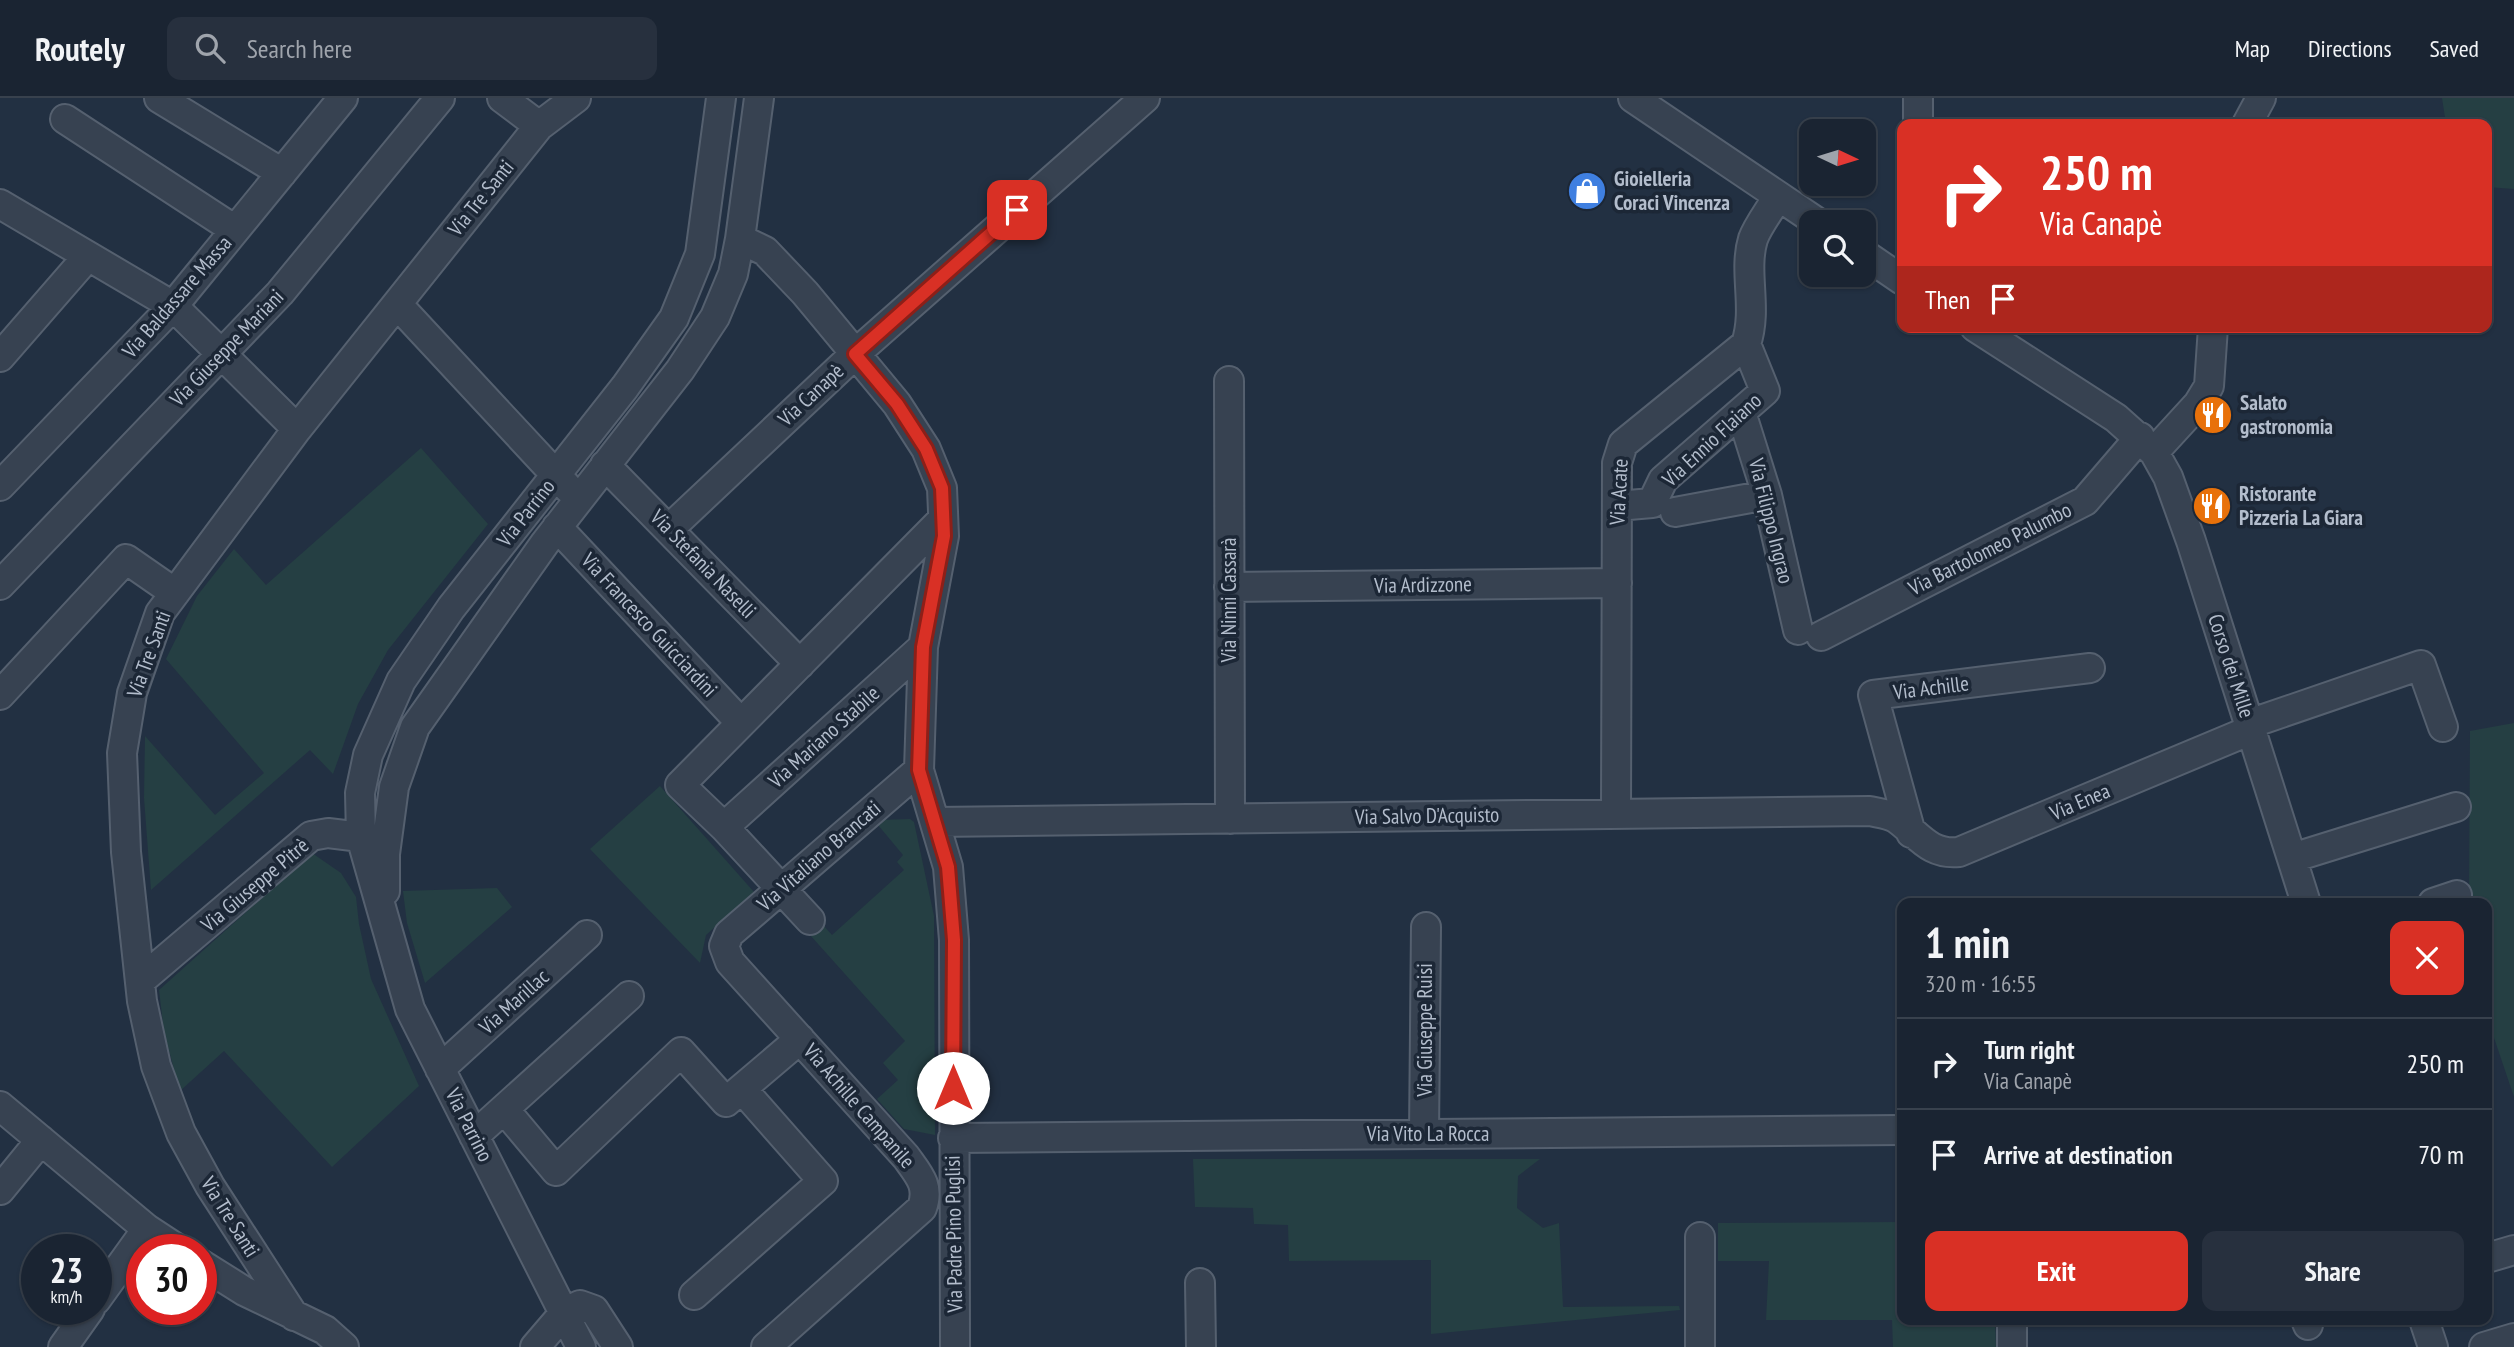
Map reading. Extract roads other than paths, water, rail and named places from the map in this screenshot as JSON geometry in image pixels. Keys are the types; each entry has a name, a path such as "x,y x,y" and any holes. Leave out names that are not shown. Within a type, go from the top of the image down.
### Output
{"street":[{"path":"159,98 282,173"},
{"name":"Via Baldassare Massa","path":"0,486 173,306 343,98"},
{"name":"Via Giuseppe Mariani","path":"0,585 280,293 440,98"},
{"path":"502,98 539,126"},
{"name":"Via Tre Santi","path":"294,1316 210,1186 181,1133 156,1066 140,981 127,852 122,753 132,694 160,613 297,429 539,126 576,98"},
{"name":"Via Parrino","path":"581,1347 410,1009 386,932 374,839 360,793 368,755 391,700 452,608 667,328 690,287 700,254 708,211 720,98"},
{"name":"Via Parrino","path":"374,839 415,727 557,527 680,370 715,317 733,274 759,98"},
{"name":"Via Canapè","path":"669,529 855,354 1145,98"},
{"path":"1633,98 1799,210"},
{"path":"1918,98 1918,119"},
{"path":"2250,119 2261,98"},
{"path":"65,119 235,230"},
{"path":"1746,344 1752,326 1751,260 1754,239 1778,196"},
{"path":"0,204 173,306 297,429"},
{"name":"Via Padre Pino Puglisi","path":"740,239 765,251 897,404 926,449 942,488 944,536 923,647 919,770 948,867 954,940 955,1347"},
{"path":"0,357 88,256"},
{"path":"1876,262 1897,277"},
{"path":"397,304 579,499"},
{"name":"Corso dei Mille","path":"1984,333 2147,444 2168,477 2191,541 2245,730 2289,898"},
{"name":"Via Bartolomeo Palumbo","path":"1809,633 2085,502 2147,444 2198,404 2209,386 2213,333"},
{"name":"Via Ennio Flaiano","path":"1617,506 1651,502 1663,480 1765,391 1746,344"},
{"name":"Via Acate","path":"1616,814 1617,463 1623,444 1746,344"},
{"name":"Via Ninni Cassarà","path":"1229,381 1230,818"},
{"name":"Via Filippo Ingrao","path":"1741,412 1809,633"},
{"name":"Via Stefania Naselli","path":"605,465 800,664"},
{"path":"1675,512 1767,495"},
{"path":"810,920 724,827 680,785 943,519"},
{"name":"Via Francesco Guicciardini","path":"557,527 741,723"},
{"path":"0,695 127,559 175,593"},
{"name":"Via Ardizzone","path":"1229,587 1617,583"},
{"name":"Via Mariano Stabile","path":"724,827 923,647"},
{"name":"Via Enea","path":"1911,833 1925,845 1946,853 1959,852 2245,730 2421,665 2443,727"},
{"name":"Via Achille","path":"1911,833 1872,695 2090,668"},
{"name":"Corso dei Mille","path":"2245,730 2304,898"},
{"name":"Via Vitaliano Brancati","path":"724,946 729,934 919,770"},
{"path":"2292,858 2456,807"},
{"name":"Via Salvo D'Acquisto","path":"935,822 1870,811 1896,817 1911,833"},
{"name":"Via Giuseppe Pitrè","path":"140,981 311,836 328,833 374,839"},
{"name":"Via Giuseppe Ruisi","path":"1424,1134 1426,927"},
{"name":"Via Marillac","path":"440,1069 587,935"},
{"name":"Via Achille Campanile","path":"724,946 730,962 906,1157 924,1181 927,1196 922,1208 766,1347"},
{"path":"474,1136 629,996"},
{"path":"504,1109 556,1171 681,1052 726,1102 800,1039"},
{"path":"694,1295 823,1181 742,1089"},
{"path":"0,1106 155,1234"},
{"name":"Via Vito La Rocca","path":"953,1138 1897,1130"},
{"path":"0,1190 41,1140"},
{"path":"112,1278 147,1229"},
{"path":"1700,1237 1700,1347"},
{"path":"2492,1257 2514,1250"},
{"path":"217,1273 294,1316 325,1330 344,1347"},
{"path":"1200,1283 1201,1347"},
{"path":"535,1347 565,1312 580,1305 594,1310 618,1347"},
{"path":"63,1347 79,1325"},
{"path":"2012,1325 2012,1347"},
{"path":"2426,1325 2433,1347"},
{"path":"2440,1325 2447,1347"},
{"path":"2484,1347 2514,1338"}],"place":[{"name":"Gioielleria Coraci Vincenza","path":"1587,191"},
{"name":"Salato gastronomia","path":"2213,415"},
{"name":"Ristorante Pizzeria La Giara","path":"2212,506"}]}
